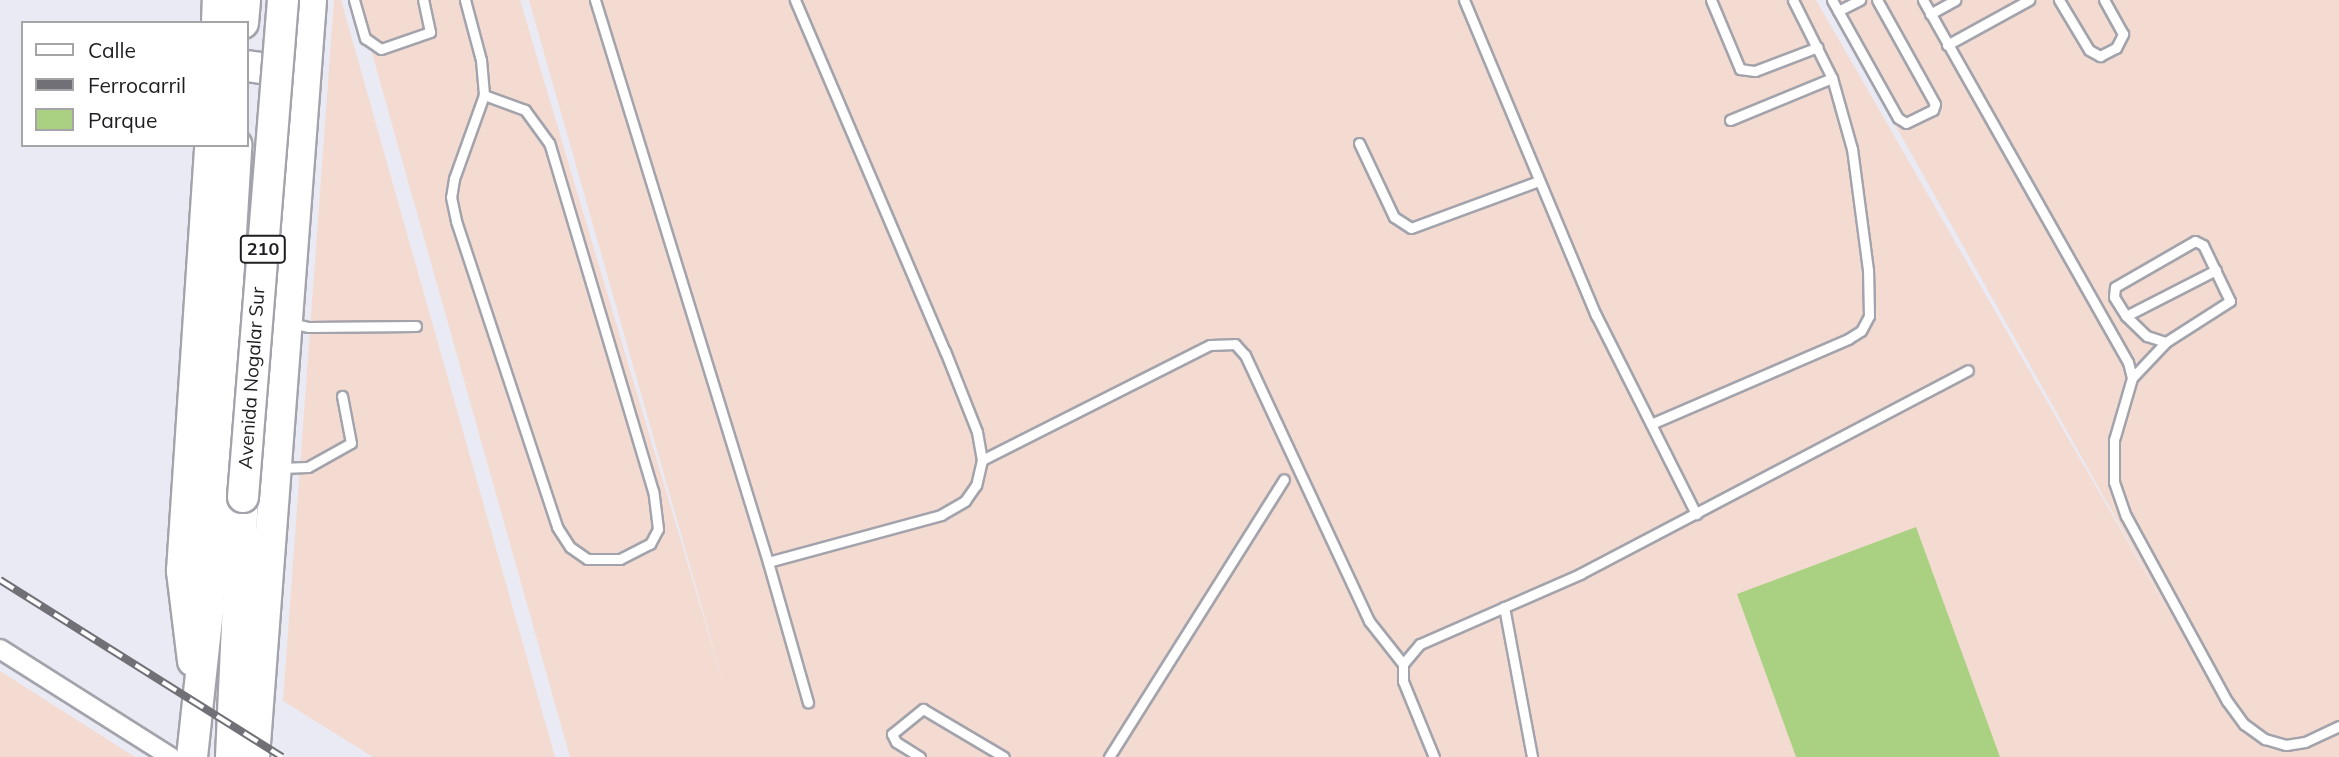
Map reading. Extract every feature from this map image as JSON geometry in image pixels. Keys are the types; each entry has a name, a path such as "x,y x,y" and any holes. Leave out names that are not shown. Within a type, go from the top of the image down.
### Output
{"highway":[{"path":"217,21 218,0"},
{"path":"243,21 245,0"},
{"name":"Avenida Nogalar Sur","path":"231,757 243,497 283,0"},
{"path":"254,757 309,3"},
{"path":"248,66 276,70 302,105"},
{"path":"199,692 185,625 181,571 210,147"},
{"name":"Avenida Nogalar Sur","path":"192,757 214,488 236,147"}],"street":[{"path":"0,649 148,751 171,757"}],"lane":[{"path":"355,0 365,38 372,47 381,49 430,32 423,0"},
{"path":"465,0 481,60 484,94 454,179 451,197 456,221 557,527 570,547 587,559 620,559 650,544 658,529 653,491 550,143 525,110 484,94"},
{"path":"594,0 768,562 808,702"},
{"path":"768,562 941,515 965,500 976,485 982,460 977,432 945,351 795,0"},
{"path":"1464,0 1596,315 1696,514"},
{"path":"1711,0 1740,69 1755,71 1818,47"},
{"path":"1651,424 1848,339 1866,323 1871,307 1861,204 1832,78 1793,0"},
{"path":"1832,0 1898,118 1906,123 1914,121 1935,104 1877,0"},
{"path":"1838,11 1860,0"},
{"path":"1923,0 2118,342 2132,378"},
{"path":"1930,14 1955,0"},
{"path":"1947,45 2029,0"},
{"path":"2059,0 2090,50 2100,56 2116,48 2123,34 2104,0"},
{"path":"1730,120 1832,78"},
{"path":"1359,143 1394,217 1411,228 1539,181"},
{"path":"2166,342 2147,335 2126,316 2114,297 2115,286 2188,244 2203,245 2230,301 2166,342 2132,378 2114,440 2114,482 2126,516 2227,701 2244,724 2265,739 2286,745 2305,742 2339,726"},
{"path":"2126,316 2217,270"},
{"path":"286,322 309,327 416,326"},
{"path":"982,460 1210,345 1235,344 1245,355 1369,621 1404,664 1410,704 1434,757"},
{"path":"1404,664 1420,644 1580,574 1968,370"},
{"path":"275,467 304,468 351,443 342,396"},
{"path":"1109,757 1284,479"},
{"path":"1504,607 1532,757"},
{"path":"919,757 896,742 892,734 923,709 1004,757"}],"shaded area":[{"path":"334,0 341,0 555,757 373,757 283,701"},
{"path":"357,0 520,0 725,689 529,0 1816,0 2178,629 1825,0 2339,0 2339,757 570,757"},
{"path":"0,671 135,757 0,757"}],"green space":[{"path":"1916,527 2000,757 1796,757 1737,594"}],"railway":[{"path":"0,580 282,757"}]}
